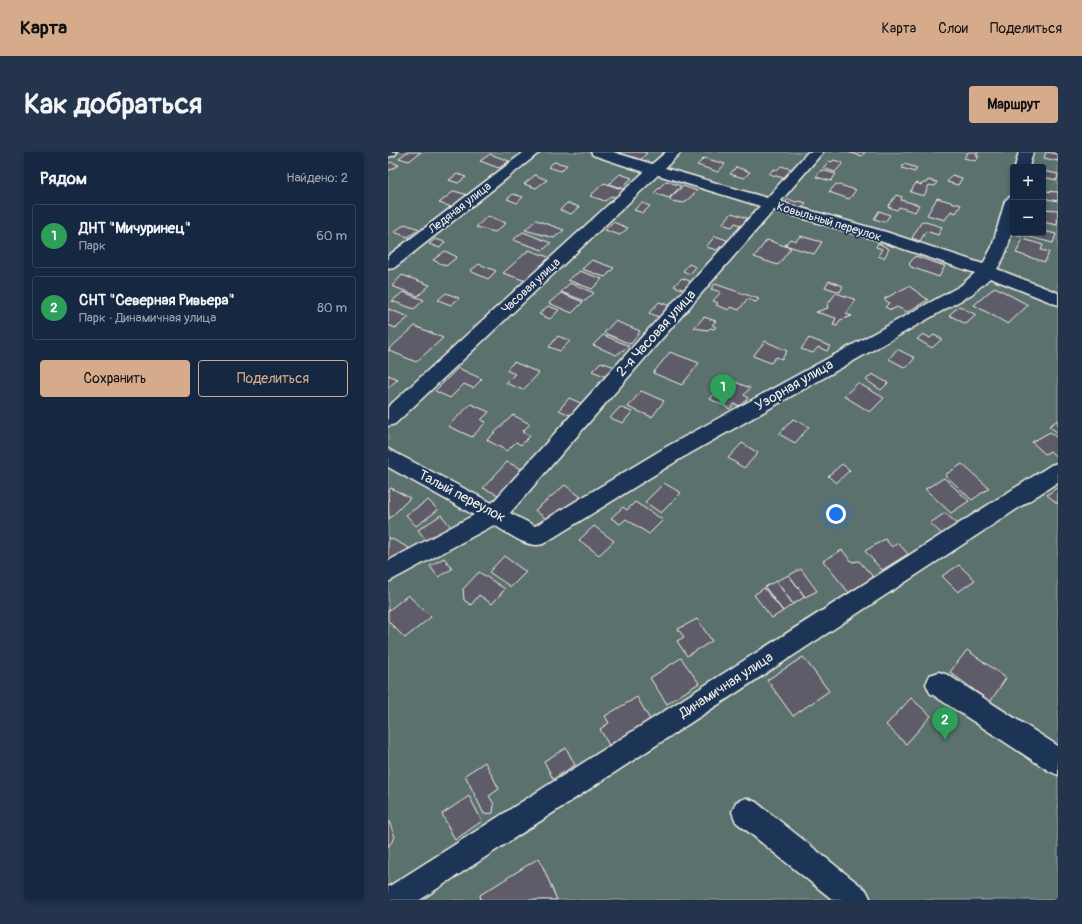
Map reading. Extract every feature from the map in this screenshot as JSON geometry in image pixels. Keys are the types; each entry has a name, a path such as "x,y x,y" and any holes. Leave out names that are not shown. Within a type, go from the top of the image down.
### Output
{"street":[{"name":"Ледяная улица","path":"388,264 533,152"},
{"name":"Ковыльный переулок","path":"598,152 987,271 1058,299"},
{"name":"Часовая улица","path":"388,419 674,152"},
{"name":"2-я Часовая улица","path":"495,514 816,152"},
{"path":"1023,164 1026,152"},
{"name":"Узорная улица","path":"535,537 674,454 966,290 987,271 1000,243 1010,211"},
{"name":"Талый переулок","path":"388,457 535,537"},
{"name":"Динамичная улица","path":"394,900 1058,471"},
{"path":"388,572 495,514"},
{"path":"939,684 1058,762"},
{"path":"746,812 856,900"}],"green space":[{"path":"388,152 1058,152 1058,900 388,900"}],"building":[{"path":"407,152 421,152 409,161 399,158"},
{"path":"620,152 647,153 639,161 617,154"},
{"path":"847,152 865,152 862,156"},
{"path":"968,152 978,152 976,156 979,156 976,161 964,158"},
{"path":"1046,152 1058,154 1058,161 1044,158"},
{"path":"490,154 509,161 499,168 480,161"},
{"path":"704,158 725,164 718,172 697,165"},
{"path":"834,160 843,163 835,172 823,168 829,161 832,162"},
{"path":"391,162 399,165 388,171 388,164"},
{"path":"554,162 567,165 561,171 548,167"},
{"path":"904,164 917,168 915,172 902,168"},
{"path":"781,166 795,170 787,179 769,174 774,169 777,170"},
{"path":"736,167 750,172 744,178 730,174"},
{"path":"821,170 836,174 831,181 816,177"},
{"path":"1046,172 1058,174 1057,180 1046,178"},
{"path":"457,174 466,177 458,183 449,180"},
{"path":"620,174 632,178 621,188 609,184"},
{"path":"535,175 547,180 536,188 524,184"},
{"path":"952,175 962,178 958,185 947,182"},
{"path":"928,180 937,182 935,186 929,185 924,196 910,192 916,183 921,185 926,183"},
{"path":"666,181 681,186 669,198 654,193"},
{"path":"604,183 630,192 622,199 611,196 605,201 590,196"},
{"path":"836,184 856,190 849,199 829,192"},
{"path":"683,186 697,191 684,203 671,201 670,198"},
{"path":"454,191 471,196 459,207 454,205 452,207 439,203"},
{"path":"1046,191 1058,192 1058,201 1046,199"},
{"path":"513,194 523,197 517,203 507,199"},
{"path":"896,195 902,197 901,200 919,205 915,212 899,207 897,210 888,207"},
{"path":"937,198 961,205 956,213 951,211 945,220 927,215"},
{"path":"788,199 806,203 799,212 783,205"},
{"path":"567,203 579,207 571,214 560,210"},
{"path":"642,203 650,206 643,213 634,210"},
{"path":"1046,209 1058,210 1057,225 1046,223"},
{"path":"879,211 890,215 885,222 874,219"},
{"path":"732,213 749,219 742,226 735,223 732,227 722,224"},
{"path":"488,216 506,223 495,232 476,227"},
{"path":"536,220 564,230 554,238 525,230"},
{"path":"922,221 942,227 938,235 926,231 920,241 912,238"},
{"path":"613,222 628,228 620,235 605,230"},
{"path":"405,224 419,229 408,237 394,232"},
{"path":"523,232 551,243 543,250 513,240"},
{"path":"1046,232 1056,234 1053,243 1026,236 1046,236"},
{"path":"715,236 727,240 724,247 721,246 717,250 706,247"},
{"path":"800,236 822,242 814,254 785,245 790,239 796,241"},
{"path":"435,239 445,242 440,248 429,244"},
{"path":"1023,239 1043,245 1041,250 1049,252 1045,262 1016,253"},
{"path":"767,240 791,248 778,265 754,257"},
{"path":"878,243 889,249 884,258 878,256 882,249 876,247"},
{"path":"529,250 551,258 526,281 503,273"},
{"path":"445,251 457,257 446,266 433,260"},
{"path":"915,256 945,266 939,277 911,267 909,264"},
{"path":"592,260 614,268 605,277 582,269"},
{"path":"479,264 496,271 488,279 470,271"},
{"path":"689,264 696,267 690,274 683,271"},
{"path":"580,271 602,279 592,289 568,280"},
{"path":"402,275 430,285 418,296 392,286"},
{"path":"682,278 692,282 685,290 674,286"},
{"path":"829,281 843,286 840,292 825,287"},
{"path":"570,283 594,293 585,301 561,292"},
{"path":"715,284 759,299 756,302 747,299 739,310 731,307 729,310 716,305 718,303 713,301 721,292 711,289"},
{"path":"909,286 928,300 907,312 897,307 891,310 885,307 889,303 884,299"},
{"path":"995,287 1028,305 1008,324 974,305"},
{"path":"403,292 424,300 414,309 392,301"},
{"path":"446,293 459,298 451,305 438,300"},
{"path":"561,293 583,302 572,313 549,303"},
{"path":"836,293 856,300 846,314 852,316 840,320 837,326 833,325 836,318 816,312 828,308 827,305"},
{"path":"659,302 676,308 666,320 649,313"},
{"path":"548,306 559,310 550,319 539,314"},
{"path":"959,306 976,315 966,324 949,315"},
{"path":"388,309 409,317 396,328 388,325"},
{"path":"704,317 716,321 712,325 716,327 714,329 710,328 708,330 694,328"},
{"path":"615,321 640,331 631,344 604,333"},
{"path":"415,326 443,338 416,362 388,350"},
{"path":"923,334 930,338 934,335 942,339 932,348 917,339"},
{"path":"603,335 629,346 616,355 593,345"},
{"path":"558,336 570,341 560,351 549,347"},
{"path":"809,338 830,346 827,351 818,347 813,353 801,349"},
{"path":"765,341 787,351 782,359 776,357 771,363 753,356"},
{"path":"897,349 915,358 906,368 889,359"},
{"path":"670,352 699,363 682,385 653,373"},
{"path":"514,362 539,373 523,390 506,383 515,374 506,370"},
{"path":"601,362 615,367 607,377 592,371"},
{"path":"458,368 482,379 473,388 464,384 450,398 435,391"},
{"path":"872,374 888,383 881,390 866,380"},
{"path":"388,375 398,379 388,388"},
{"path":"728,379 750,388 744,395 748,398 741,406 734,404 730,409 710,399"},
{"path":"858,383 884,398 870,412 844,396"},
{"path":"641,391 664,401 652,417 628,407"},
{"path":"569,398 583,404 572,416 559,410"},
{"path":"471,404 489,412 481,420 486,422 472,437 448,426"},
{"path":"620,407 632,412 623,423 610,418"},
{"path":"513,415 530,424 522,432 530,436 521,445 516,442 507,451 487,440"},
{"path":"793,419 809,427 795,443 779,434"},
{"path":"1058,420 1058,433 1049,426"},
{"path":"1050,432 1058,439 1058,458 1050,451 1045,454 1032,442"},
{"path":"742,443 758,453 744,468 728,458"},
{"path":"507,462 528,472 505,498 483,488"},
{"path":"842,464 850,470 836,483 828,476"},
{"path":"962,464 989,488 972,500 945,475"},
{"path":"944,478 969,501 951,513 925,489"},
{"path":"664,483 681,493 661,513 645,502"},
{"path":"565,485 581,497 551,523 535,510"},
{"path":"1058,487 1058,504 1047,495"},
{"path":"391,488 410,498 389,519 388,491"},
{"path":"428,500 438,510 416,526 406,515"},
{"path":"635,502 663,520 649,534 626,519 620,524 611,518 623,507 627,510"},
{"path":"945,513 960,526 945,537 930,523"},
{"path":"441,515 452,528 429,544 418,530"},
{"path":"594,526 614,541 599,555 579,540"},
{"path":"388,537 409,548 395,564 388,560"},
{"path":"885,539 892,547 898,543 908,554 882,570 865,551"},
{"path":"842,550 852,562 859,561 875,579 850,594 823,561"},
{"path":"504,556 526,572 511,587 489,572"},
{"path":"444,558 452,569 438,577 430,566"},
{"path":"959,565 975,580 958,592 942,576"},
{"path":"801,569 817,591 805,597 789,575"},
{"path":"479,572 505,589 492,604 479,595 471,605 464,600 463,589"},
{"path":"789,575 805,597 793,604 776,581"},
{"path":"776,581 793,604 783,611 765,587"},
{"path":"764,588 783,611 772,618 754,595"},
{"path":"408,595 431,617 405,638 388,621 388,611"},
{"path":"697,619 712,641 687,656 677,641 684,637 678,629"},
{"path":"967,650 1006,678 990,702 950,672"},
{"path":"803,657 829,691 793,716 767,680"},
{"path":"681,658 699,683 667,704 650,678"},
{"path":"637,697 653,725 612,751 600,729 609,723 605,716"},
{"path":"911,698 931,716 906,744 886,725"},
{"path":"566,748 575,765 553,779 544,761"},
{"path":"485,762 499,789 489,796 494,804 493,813 484,814 465,775"},
{"path":"469,796 482,821 455,840 442,814"},
{"path":"388,819 395,837 388,847"},
{"path":"539,858 557,900 481,900 480,895"}],"place":[{"name":"ДНТ \"Мичуринец\"","path":"723,407"},
{"name":"СНТ \"Северная Ривьера\"","path":"945,740"}]}
